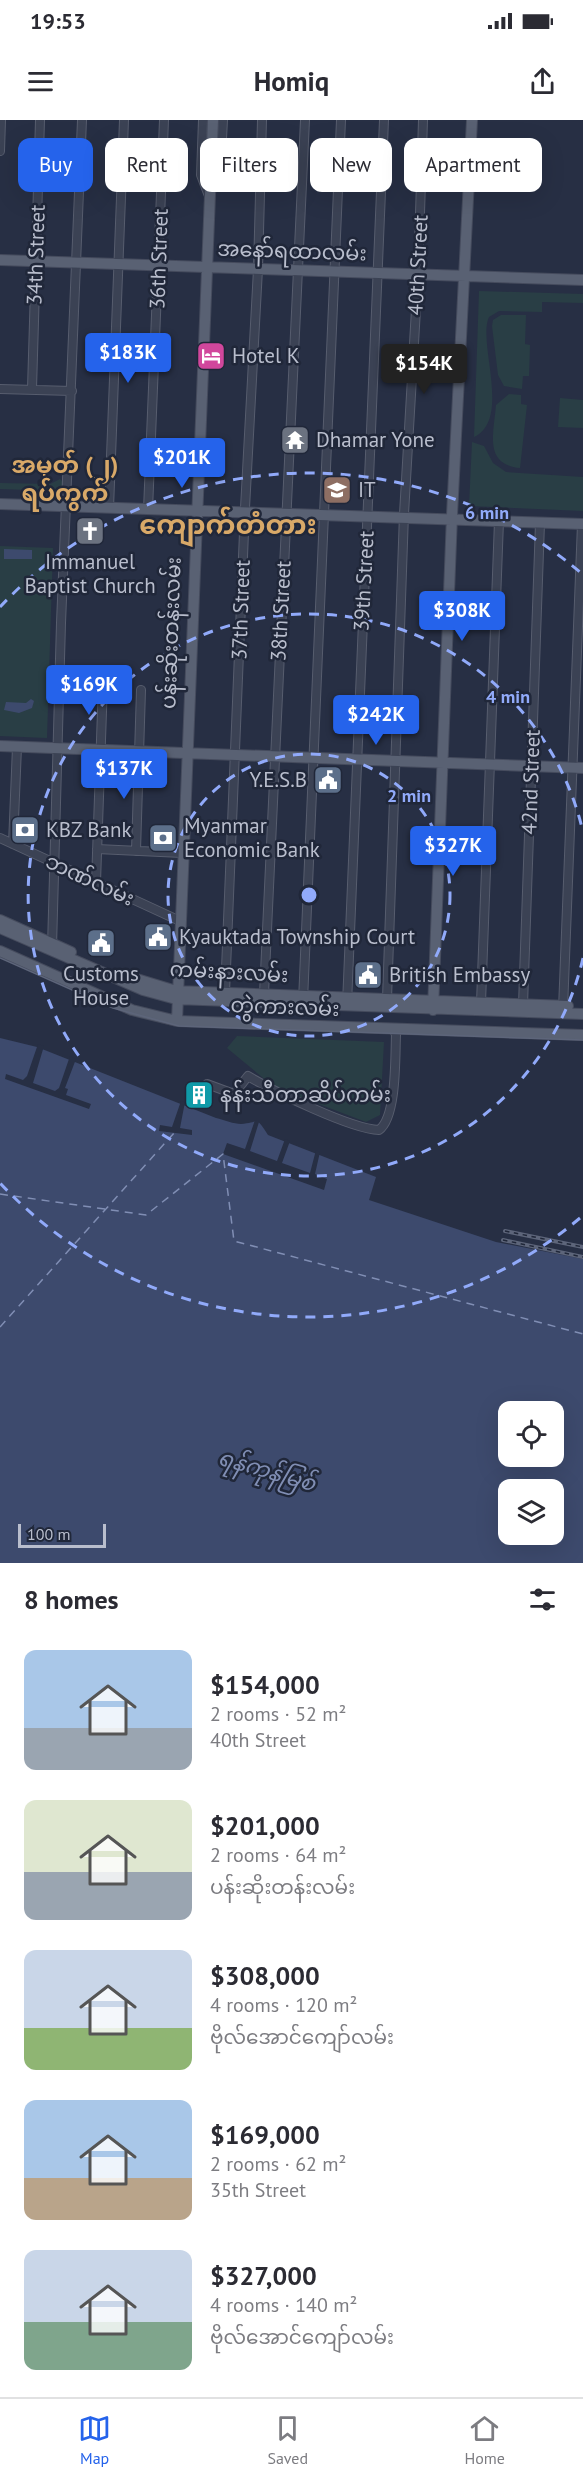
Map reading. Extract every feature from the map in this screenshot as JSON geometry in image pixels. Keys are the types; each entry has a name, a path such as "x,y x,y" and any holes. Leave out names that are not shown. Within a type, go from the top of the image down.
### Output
{"main road":[{"name":"ပန်းဆိုးတန်းလမ်း","path":"177,1021 176,995 195,511 213,120"},
{"path":"433,1000 452,520 472,120"},
{"name":"အနော်ရထာလမ်း","path":"0,260 583,280"},
{"path":"0,504 148,507 195,511 285,511 583,524"},
{"path":"0,746 578,768"},
{"name":"ကမ်းနားလမ်း","path":"0,920 106,972 176,995 347,1002 433,1000 563,1010 583,1007"},
{"name":"ကမ်းနားလမ်း","path":"0,928 52,946"},
{"name":"တွဲကားလမ်း","path":"0,951 132,1010 177,1021 583,1035"},
{"name":"ကမ်းနားလမ်း","path":"176,995 264,994 303,1000"},
{"name":"ကမ်းနားလမ်း","path":"347,1002 387,999 420,1000 430,997 433,1000"},
{"name":"ကမ်းနားလမ်း","path":"433,1000 438,997 446,1002 523,1005 583,1014"}],"street":[{"path":"0,151 1,120"},
{"name":"34th Street","path":"32,389 40,120"},
{"path":"52,946 57,748 82,120"},
{"path":"109,506 124,120"},
{"name":"36th Street","path":"148,507 164,120"},
{"name":"ပန်းဆိုးတန်းလမ်း","path":"203,120 201,175 209,196"},
{"name":"ပန်းဆိုးတန်းလမ်း","path":"209,196 220,176 223,120"},
{"name":"37th Street","path":"225,993 245,510 258,269 262,120"},
{"name":"38th Street","path":"264,994 305,120"},
{"path":"303,1000 341,120"},
{"name":"39th Street","path":"347,1002 355,760 380,274 384,120"},
{"name":"40th Street","path":"396,762 404,516 418,275 423,120"},
{"path":"0,389 72,391"},
{"path":"481,1003 499,521"},
{"name":"42nd Street","path":"523,1005 540,523"},
{"path":"563,1010 578,768 583,524"},
{"path":"96,882 103,683"},
{"path":"136,851 141,690"},
{"path":"13,844 17,747"},
{"path":"387,999 396,762"},
{"name":"ဘဏ်လမ်း","path":"0,838 180,921"},
{"path":"97,849 182,853"},
{"path":"207,1084 234,1094 248,1076 274,1092 363,1127 379,1130 388,1119 391,1106 396,1035 394,1030"}],"shaded area":[{"path":"479,291 583,294 583,303 542,302 542,312 499,311 489,317 486,329 491,380 491,414 485,428 474,437"},
{"path":"501,315 526,315 525,344 530,345 529,376 523,376 522,389 504,386 498,375 492,326 493,320"},
{"path":"509,394 521,395 521,404 527,405 520,468 500,460 493,445 496,405"},
{"path":"560,398 583,400 583,428 558,427"},
{"path":"472,442 484,446 493,463 506,472 583,477 583,511 469,506"},
{"path":"60,479 64,483 60,491 0,489 0,483 50,484"},
{"path":"0,546 53,548 47,738 0,736"},
{"path":"237,1036 384,1042 380,1115 366,1122 274,1087 227,1048"}],"water":[{"path":"4,549 32,550 32,559 4,559"},
{"path":"31,699 34,701 32,708 19,713 4,710 6,702 26,703"},
{"name":"ရန်ကုန်မြစ်","path":"0,1038 37,1047 216,1118 238,1124 259,1122 268,1135 376,1177 369,1200 496,1242 583,1259 583,1563 0,1563"}],"pier":[{"path":"38,1044 44,1046 33,1083 55,1091 59,1088 70,1056 76,1059 65,1088 68,1089 66,1095 91,1104 89,1109 5,1079 6,1074 23,1080 27,1076"},
{"path":"181,1101 185,1102 180,1128 192,1130 192,1135 159,1131 160,1125 172,1127"},
{"path":"255,1120 259,1122 250,1151 277,1161 285,1139 290,1141 282,1163 310,1173 316,1150 320,1152 315,1174 327,1179 324,1190 223,1154 227,1143 245,1149"}],"ferry route":[{"path":"0,1327 174,1133"},
{"path":"0,1194 146,1215 223,1154 234,1241 583,1334"}],"tram line":[{"path":"0,958 113,1008 179,1026 583,1040"}],"railway":[{"path":"505,1231 583,1247"},
{"path":"503,1240 583,1257"}],"place":[{"name":"Hotel K","path":"211,356"},
{"name":"Dhamar Yone","path":"295,440"},
{"name":"IT","path":"337,490"},
{"name":"Immanuel Baptist Church","path":"90,531"},
{"name":"Y.E.S.B","path":"328,780"},
{"name":"KBZ Bank","path":"25,830"},
{"name":"Myanmar Economic Bank","path":"163,838"},
{"name":"Kyauktada Township Court","path":"158,937"},
{"name":"Customs House","path":"101,943"},
{"name":"British Embassy","path":"368,975"},
{"name":"နန်းသီတာဆိပ်ကမ်း","path":"199,1095"}],"district":[{"name":"အမှတ် (၂) ရပ်ကွက်","path":"65,479"},
{"name":"ကျောက်တံတား","path":"228,525"}]}
